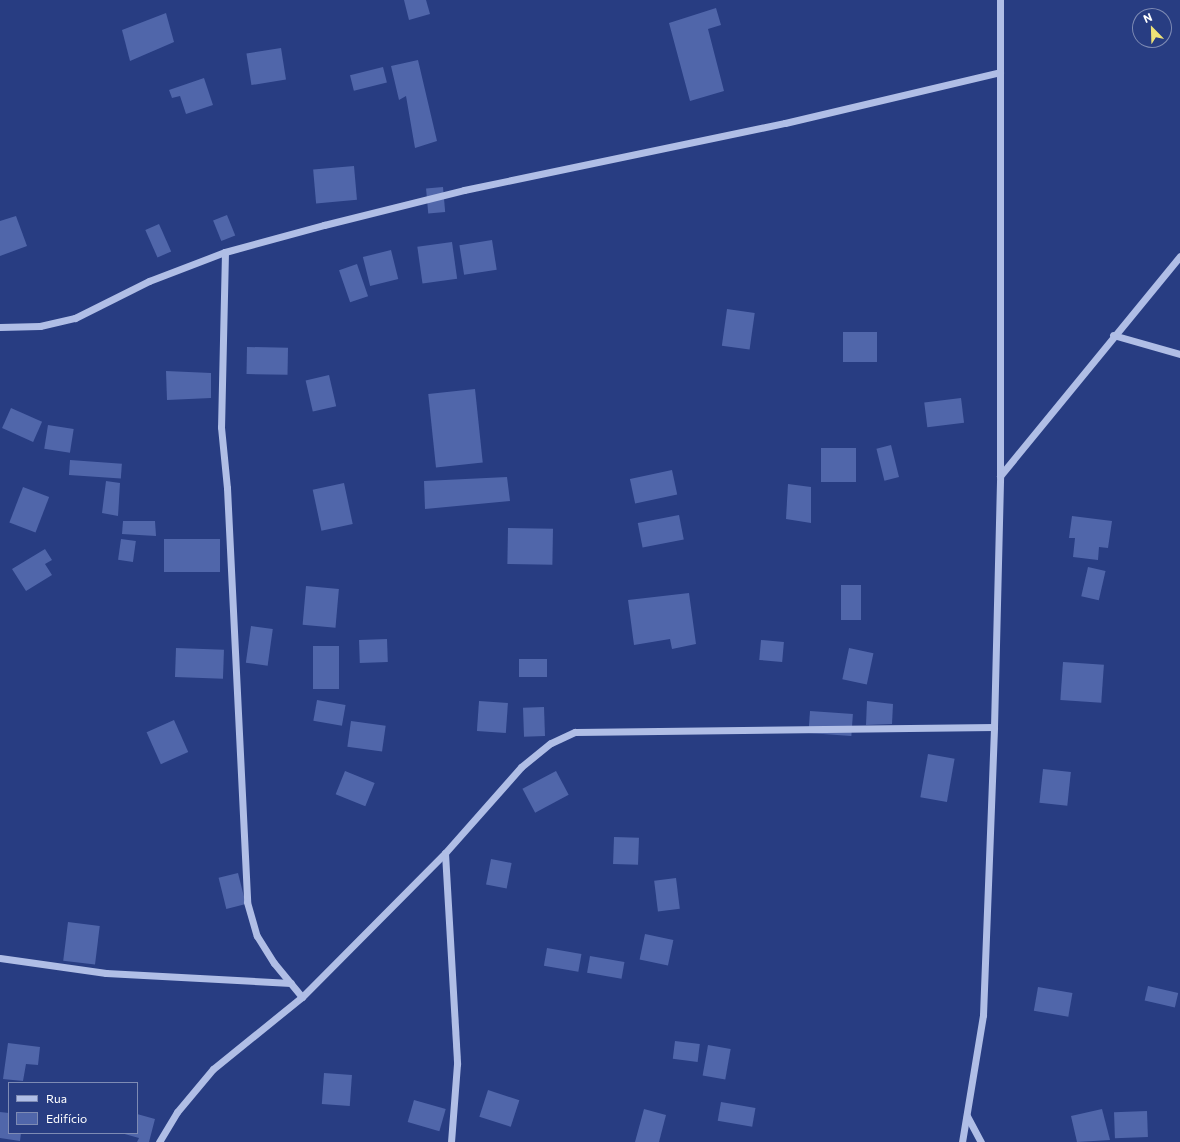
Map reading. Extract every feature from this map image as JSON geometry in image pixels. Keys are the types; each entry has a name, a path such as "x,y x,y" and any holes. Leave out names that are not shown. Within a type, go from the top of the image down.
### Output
{"street":[{"path":"962,1142 982,1015 994,727 1000,476 1000,0"},
{"path":"0,327 40,326 76,318 149,281 225,252 464,190 785,123 1000,72"},
{"path":"225,252 221,427 227,488 247,902 257,936 302,997"},
{"path":"1000,476 1113,335 1180,256"},
{"path":"1113,335 1180,354"},
{"path":"159,1142 177,1112 213,1069 302,997 445,853 521,767 551,743 575,732 994,727"},
{"path":"445,853 457,1064 451,1142"},
{"path":"0,958 106,973 291,982"},
{"path":"967,1116 981,1142"}],"building":[{"path":"404,0 426,0 430,14 409,20"},
{"path":"716,8 721,25 708,29 724,91 690,101 669,23"},
{"path":"166,13 174,42 130,61 122,30"},
{"path":"281,48 286,80 251,85 246,53"},
{"path":"418,60 437,141 415,148 406,96 399,100 391,66"},
{"path":"383,67 387,83 354,91 350,75"},
{"path":"204,78 213,105 186,114 180,96 172,98 169,90"},
{"path":"354,166 357,200 316,203 313,170"},
{"path":"443,187 445,212 428,213 426,188"},
{"path":"227,215 235,235 221,241 213,221"},
{"path":"16,216 27,246 0,256 0,221"},
{"path":"159,224 171,251 157,258 145,230"},
{"path":"492,240 497,270 464,275 459,245"},
{"path":"452,242 457,279 422,284 417,247"},
{"path":"391,250 398,279 370,286 363,257"},
{"path":"357,264 368,296 350,302 339,270"},
{"path":"727,309 755,313 750,350 722,346"},
{"path":"843,332 877,332 877,362 843,362"},
{"path":"247,347 288,348 288,375 247,374"},
{"path":"166,371 211,373 211,398 167,400"},
{"path":"329,375 336,406 313,412 306,380"},
{"path":"475,389 483,463 436,468 428,394"},
{"path":"961,398 964,423 927,427 924,403"},
{"path":"11,408 42,422 33,442 2,428"},
{"path":"48,425 74,429 70,453 44,449"},
{"path":"891,445 899,477 884,481 876,449"},
{"path":"821,448 856,448 856,482 821,482"},
{"path":"70,460 122,464 121,479 69,475"},
{"path":"672,470 677,494 635,503 630,479"},
{"path":"507,477 510,501 425,509 424,481"},
{"path":"106,481 120,483 118,516 102,513"},
{"path":"344,483 353,524 321,531 313,490"},
{"path":"788,484 811,487 811,523 786,519"},
{"path":"23,487 49,497 36,533 9,522"},
{"path":"679,515 684,540 643,548 638,523"},
{"path":"1072,516 1112,521 1108,548 1099,547 1098,560 1073,557 1075,538 1069,538"},
{"path":"123,521 155,521 156,536 122,534"},
{"path":"508,528 553,529 552,565 507,564"},
{"path":"121,539 136,541 133,562 118,560"},
{"path":"164,539 220,539 220,572 164,572"},
{"path":"45,549 52,560 45,564 52,575 26,591 12,569"},
{"path":"1088,567 1106,571 1099,600 1081,596"},
{"path":"841,585 861,585 861,620 841,620"},
{"path":"306,586 339,589 335,628 303,625"},
{"path":"689,593 696,644 672,649 670,639 634,645 628,600"},
{"path":"251,626 273,629 268,666 246,663"},
{"path":"387,639 388,662 360,663 359,640"},
{"path":"761,640 784,642 782,662 759,660"},
{"path":"313,646 339,646 339,689 313,689"},
{"path":"176,648 224,650 223,679 175,677"},
{"path":"849,648 873,653 867,684 842,679"},
{"path":"519,659 547,659 547,677 519,677"},
{"path":"1063,662 1104,665 1101,703 1060,700"},
{"path":"317,700 346,705 342,726 313,721"},
{"path":"479,701 508,703 506,733 477,731"},
{"path":"867,701 893,704 892,724 866,725"},
{"path":"544,707 545,736 524,737 523,708"},
{"path":"810,711 853,714 851,736 808,733"},
{"path":"174,720 188,752 161,764 147,732"},
{"path":"351,721 386,726 382,752 347,747"},
{"path":"928,754 955,759 947,802 920,797"},
{"path":"1043,769 1071,772 1067,806 1039,803"},
{"path":"345,771 375,783 365,806 336,794"},
{"path":"556,771 569,795 535,813 522,789"},
{"path":"614,837 639,838 638,865 613,864"},
{"path":"491,859 512,863 507,889 486,885"},
{"path":"238,873 246,904 226,909 219,878"},
{"path":"676,878 680,909 658,911 654,881"},
{"path":"68,922 100,926 95,965 63,961"},
{"path":"645,934 673,940 668,965 640,959"},
{"path":"547,948 581,954 578,972 544,966"},
{"path":"590,956 624,962 622,979 587,973"},
{"path":"1148,986 1178,993 1175,1008 1145,1001"},
{"path":"1038,987 1072,993 1068,1017 1034,1011"},
{"path":"675,1041 700,1044 698,1062 673,1059"},
{"path":"8,1043 40,1047 38,1065 26,1064 23,1081 3,1079"},
{"path":"708,1045 731,1049 725,1080 703,1076"},
{"path":"324,1073 352,1075 350,1106 322,1104"},
{"path":"488,1090 519,1100 511,1127 479,1117"},
{"path":"414,1100 446,1109 439,1131 408,1122"},
{"path":"721,1102 755,1108 752,1127 718,1121"},
{"path":"644,1109 666,1115 659,1142 635,1142"},
{"path":"1102,1109 1110,1140 1077,1142 1071,1116"},
{"path":"1147,1111 1148,1137 1115,1138 1114,1112"},
{"path":"0,1112 8,1113 8,1134 21,1134 20,1141 0,1138"},
{"path":"138,1114 155,1119 149,1142 137,1142 139,1138 125,1134 138,1134"}]}
